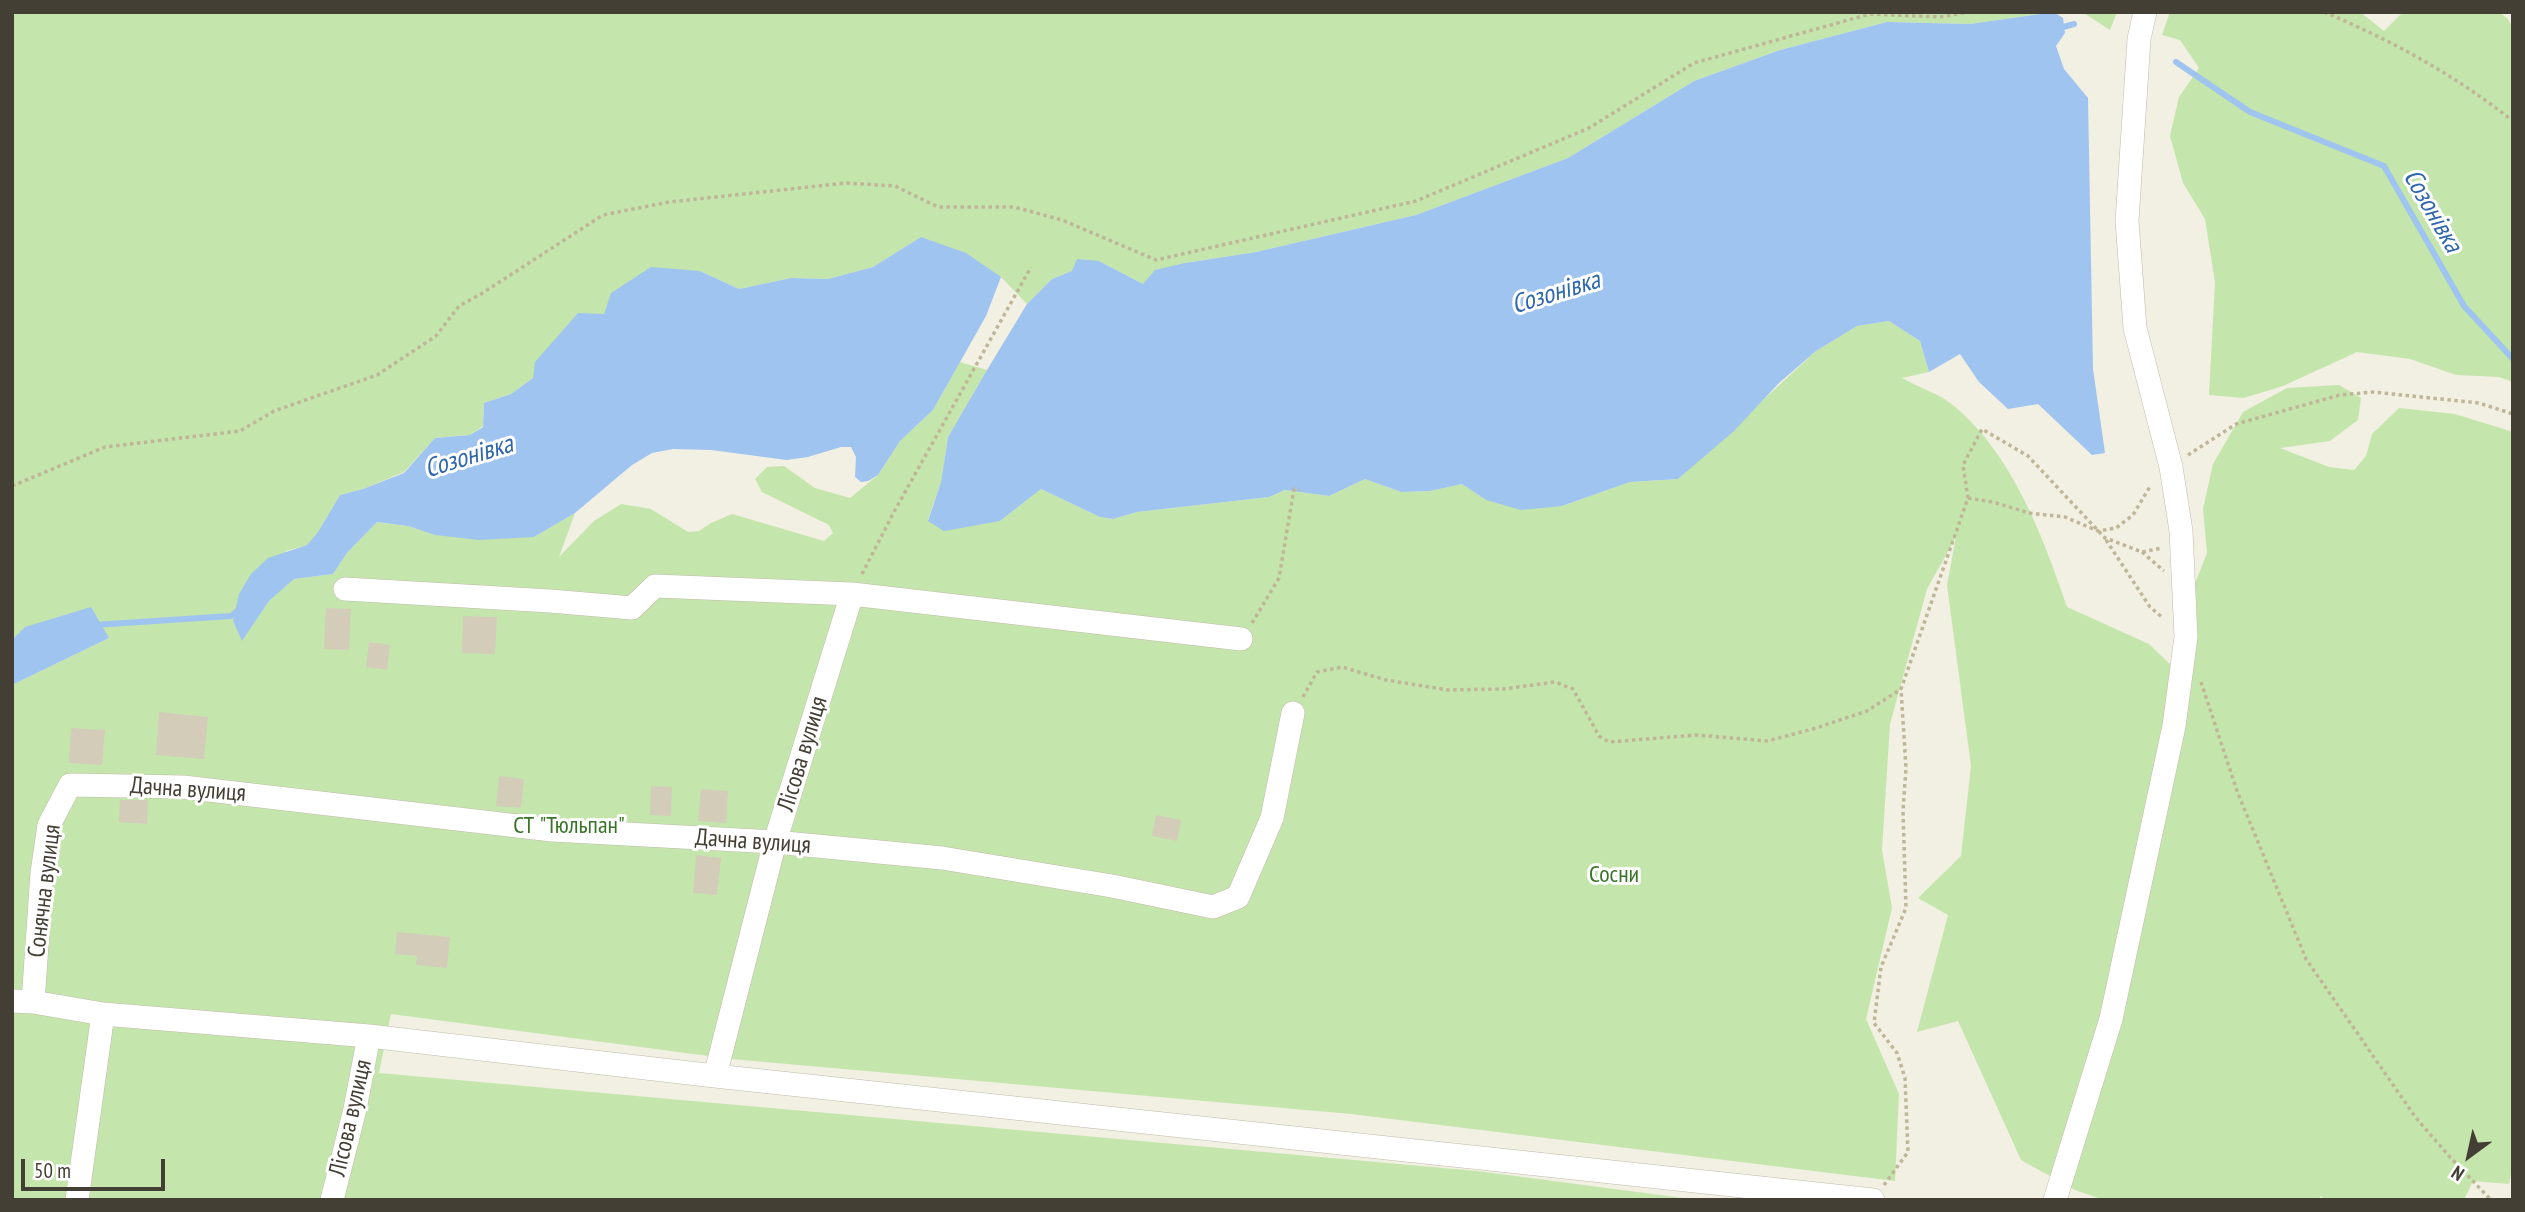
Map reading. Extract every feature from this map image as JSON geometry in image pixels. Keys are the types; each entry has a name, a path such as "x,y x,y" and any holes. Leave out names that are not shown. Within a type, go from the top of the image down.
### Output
{"street":[{"path":"2055,1200 2111,1019 2174,726 2186,637 2181,531 2171,467 2135,328 2127,221 2139,39 2145,12"},
{"path":"345,589 632,608 655,586 852,594 1241,639"},
{"name":"Лісова вулиця","path":"715,1076 775,842 852,594"},
{"name":"Дачна вулиця","path":"70,785 183,787 552,830 775,842 942,858 1112,886 1213,907 1238,897 1272,818 1293,713"},
{"name":"Сонячна вулиця","path":"23,1002 49,825 70,785"},
{"path":"23,1002 103,1014 369,1036 715,1076 1873,1200"},
{"path":"77,1200 103,1014"},
{"name":"Лісова вулиця","path":"332,1200 355,1109 369,1036"}],"path":[{"path":"12,486 105,447 240,431 274,411 377,375 436,336 459,306 603,215 669,201 846,183 895,186 938,207 1014,207 1062,220 1156,260 1416,201 1589,128 1694,63 1870,14 1940,17 1968,12"},
{"path":"2324,12 2382,37 2474,90 2513,121"},
{"path":"852,594 895,510 1031,267"},
{"path":"2171,467 2236,424 2340,395 2373,392 2479,403 2513,414"},
{"path":"1873,1200 1908,1152 1905,1078 1897,1053 1874,1023 1881,967 1906,908 1903,811 1906,768 1901,688 1968,498 1963,465 1982,429 2028,456 2105,538 2150,607 2186,637"},
{"path":"1968,498 2029,513 2065,517 2098,531 2116,528 2133,515 2151,485"},
{"path":"1241,639 1279,578 1294,489 1300,490"},
{"path":"2105,538 2142,552 2167,548 2181,531"},
{"path":"1293,713 1317,671 1342,667 1385,680 1448,690 1503,689 1555,682 1573,689 1599,736 1609,742 1696,735 1767,741 1867,712 1901,688"},
{"path":"2199,675 2238,791 2306,959 2416,1118 2491,1200"}],"green space":[{"path":"12,12 2054,12 1970,24 1887,22 1780,50 1694,81 1568,158 1416,215 1256,252 1185,263 1143,284 1099,261 1052,279 1027,304 1001,277 921,237 873,267 828,279 791,278 739,289 700,271 604,314 533,378 511,394 484,403 483,426 470,435 435,438 404,472 363,489 340,495 307,545 286,551 233,621 242,640 269,601 294,579 333,574 347,553 377,522 408,526 435,535 534,537 575,513 559,557 594,521 621,504 651,509 688,532 699,531 732,514 824,541 833,533 829,525 762,492 755,479 767,467 784,466 815,488 850,498 878,475 900,441 933,410 960,362 987,370 948,437 941,482 928,520 1000,521 1041,489 1100,517 1113,519 1137,512 1269,497 1285,490 1329,496 1365,479 1401,492 1430,491 1462,484 1486,500 1562,506 1630,482 1678,479 1816,351 1857,326 1889,321 1920,341 1929,372 1902,378 1954,406 1975,426 2009,473 2048,553 2067,607 2149,644 2177,671 2194,586 2207,553 2203,509 2213,464 2243,412 2287,388 2339,385 2361,398 2358,420 2330,441 2280,448 2329,467 2354,470 2366,456 2372,434 2399,408 2455,414 2513,434 2513,1164 2509,1184 2473,1181 2464,1200 2325,1200 2321,1196 2318,1200 2104,1200 2075,1190 2021,1160 1958,1021 1917,1032 1948,915 1918,898 1961,856 1971,766 1947,585 1956,537 1927,589 1890,724 1882,850 1892,908 1866,1019 1899,1094 1895,1181 1351,1114 731,1059 391,1014 379,1073 1477,1171 1698,1200 12,1200 12,685 109,638 12,640"},
{"path":"2082,12 2117,12 2110,30"},
{"path":"2170,12 2360,12 2384,31 2403,12 2499,12 2508,19 2513,28 2513,382 2499,377 2456,375 2410,359 2357,352 2283,386 2244,398 2209,395 2215,282 2205,219 2183,183 2170,136 2179,97 2199,68 2180,40 2162,35"}],"water":[{"path":"2054,12 2063,18 2065,33 2056,46 2064,69 2088,98 2093,369 2105,453 2092,455 2038,404 2008,409 1979,382 1960,354 1929,372 1920,341 1889,321 1857,326 1816,351 1779,383 1734,431 1678,479 1630,482 1562,506 1521,510 1486,500 1462,484 1430,491 1401,492 1365,479 1329,496 1285,490 1269,497 1137,512 1113,519 1100,517 1041,489 1000,521 944,531 928,521 941,482 948,437 1027,304 1052,279 1072,271 1077,259 1099,261 1143,284 1155,270 1256,252 1416,215 1568,158 1694,81 1780,50 1887,22 1970,24"},
{"path":"921,237 966,253 1001,277 986,316 933,410 900,441 878,475 868,481 861,482 855,477 856,457 851,447 787,460 711,450 673,449 652,453 632,465 575,513 534,537 479,540 435,535 408,526 377,522 347,553 333,574 294,579 269,601 242,641 233,621 239,594 251,574 268,558 307,545 340,495 404,473 435,438 470,435 483,427 484,403 511,394 533,378 535,362 578,313 604,314 611,293 651,267 700,271 739,289 791,278 828,279 873,267"},
{"path":"91,607 109,638 12,685 12,640 25,627"}],"building":[{"path":"326,608 351,609 349,650 324,649"},
{"path":"463,616 497,617 495,654 462,653"},
{"path":"369,642 390,645 387,670 366,667"},
{"path":"159,712 208,717 204,759 156,755"},
{"path":"71,728 105,730 102,765 69,763"},
{"path":"499,776 524,779 521,808 496,806"},
{"path":"651,786 672,787 671,816 650,815"},
{"path":"701,789 728,791 726,823 698,821"},
{"path":"120,800 148,800 147,824 119,822"},
{"path":"1156,815 1181,820 1177,841 1152,836"},
{"path":"696,855 721,858 717,895 693,893"},
{"path":"397,932 450,937 447,968 416,965 417,956 395,954"}],"waterway":[{"name":"Созонівка","path":"2056,29 2074,24"},
{"name":"Созонівка","path":"2176,62 2250,112 2384,166 2464,306 2513,359"},
{"name":"Созонівка","path":"94,625 231,616 241,608"}],"park label":[{"name":"СТ \"Тюльпан\"","path":"569,826"},
{"name":"Сосни","path":"1614,875"}]}
